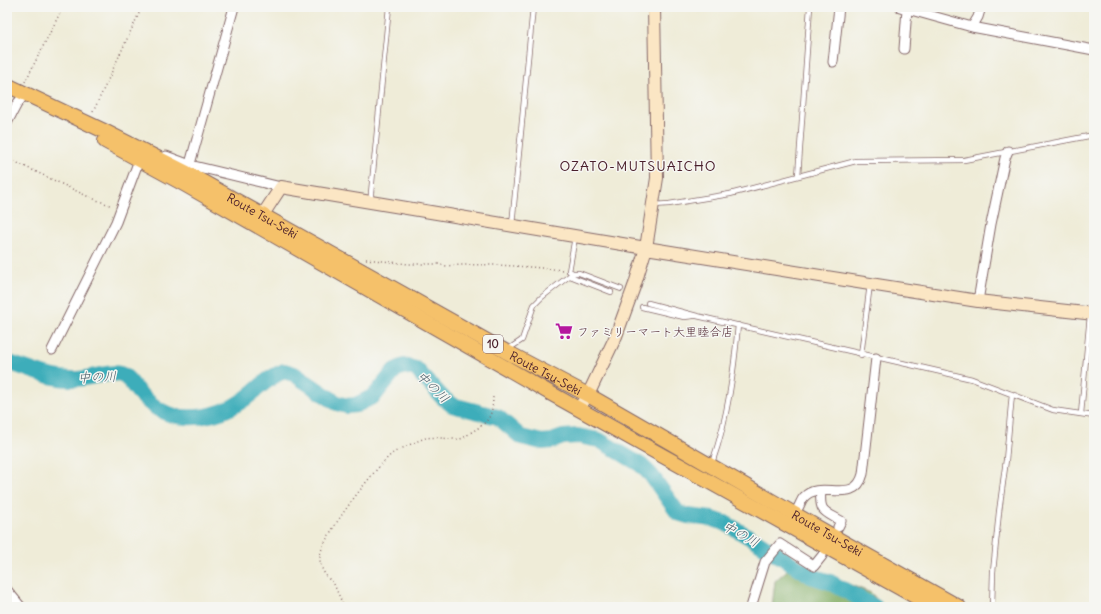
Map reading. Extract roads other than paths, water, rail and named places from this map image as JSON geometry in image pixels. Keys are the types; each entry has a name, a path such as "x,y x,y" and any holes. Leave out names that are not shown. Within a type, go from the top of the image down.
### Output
{"main road":[{"name":"Route Tsu-Seki","path":"7,85 102,130 187,174 588,395 959,607"},
{"name":"Route Tsu-Seki","path":"23,93 139,160 187,174 579,408 934,607"}],"street":[{"path":"234,7 187,174 281,187 646,248 978,301 1092,313"},
{"path":"579,408 588,395 616,336 635,284 646,248 657,178 654,7"},
{"path":"834,62 839,7"},
{"path":"972,27 981,7"},
{"path":"904,49 903,8 972,27 1094,50"},
{"path":"7,123 23,93"},
{"path":"978,301 1004,158 1008,151"},
{"path":"52,350 121,210 139,160"},
{"path":"262,216 281,187"},
{"path":"798,508 804,498 809,494 821,490 845,491 854,488 861,482 876,358"},
{"path":"821,490 821,507 823,510 840,521 838,527"},
{"path":"750,607 768,556 780,544 814,566 822,556"},
{"path":"7,590 21,607"}],"lane":[{"path":"372,203 371,193 389,7"},
{"path":"512,225 533,7"},
{"path":"798,176 810,7"},
{"path":"653,205 708,198 856,161 964,160 1094,135"},
{"path":"571,273 575,235"},
{"path":"571,273 611,292"},
{"path":"506,350 522,340 534,304 571,273 579,273 621,289"},
{"path":"861,355 870,284"},
{"path":"648,303 696,316 861,355 972,379 1053,410 1094,416"},
{"path":"642,307 684,317 696,316"},
{"path":"1081,414 1092,313"},
{"path":"714,460 728,400 735,358 738,325"},
{"path":"992,607 997,534 1012,394"}],"waterway":[{"name":"中の川","path":"7,362 41,374 66,379 80,379 115,373 120,374 127,378 138,392 158,409 168,414 190,417 212,415 233,407 277,374 284,371 294,374 337,403 347,406 356,405 374,396 395,370 404,366 416,369 442,397 452,405 498,417 521,437 542,442 552,441 563,437 578,436 599,440 641,465 651,475 678,513 688,516 712,519 725,523 811,576 830,582 875,607"}],"place":[{"name":"ファミリーマート大里睦合店","path":"564,331"}],"district":[{"name":"OZATO-MUTSUAICHO","path":"638,166"}]}
